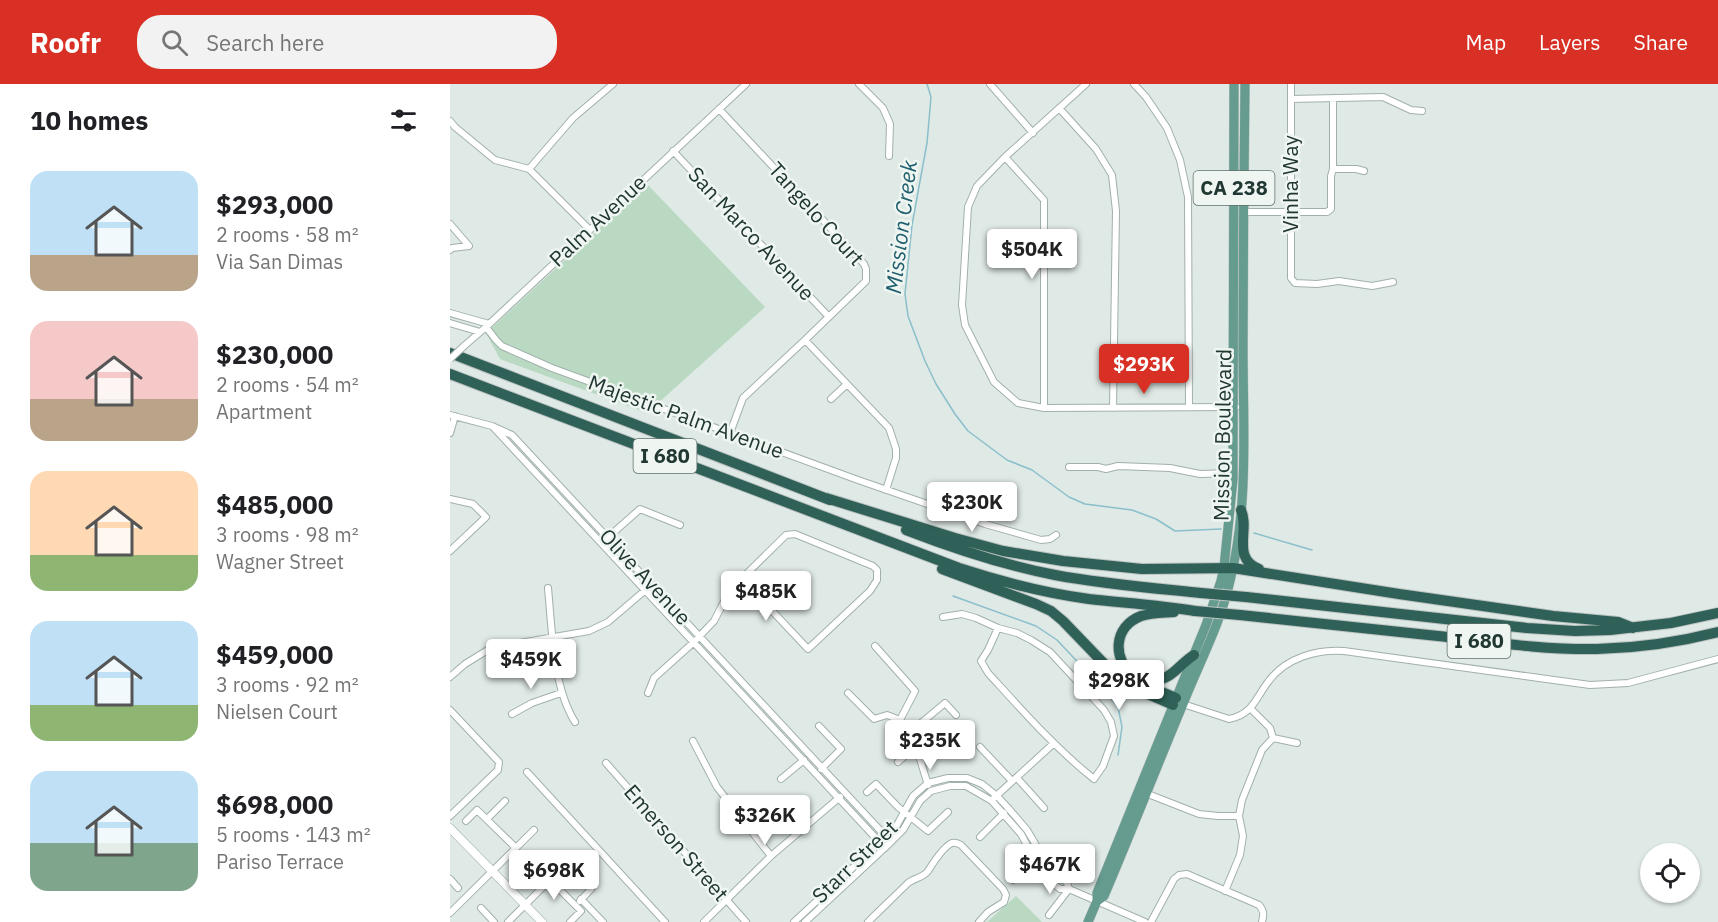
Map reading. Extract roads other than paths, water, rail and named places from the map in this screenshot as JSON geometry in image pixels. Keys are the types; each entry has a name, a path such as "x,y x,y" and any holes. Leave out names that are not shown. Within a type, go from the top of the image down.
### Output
{"highway":[{"name":"I 680","path":"450,354 940,543 1009,564 1056,575 1091,581 1539,629 1587,631 1634,628 1718,613"},
{"name":"I 680","path":"450,374 879,539 959,568 1023,586 1089,599 1536,647 1573,649 1634,647 1718,632"},
{"path":"826,498 955,538 1031,556 1116,568 1229,568 1274,573 1553,616 1618,622 1634,628"},
{"path":"1240,510 1244,518 1242,540 1245,557 1253,566 1274,573"},
{"path":"879,539 955,575 1051,611 1125,684 1177,702"},
{"path":"1177,702 1140,681 1126,669 1120,660 1118,642 1133,620 1141,616 1195,611"},
{"path":"1140,681 1168,677 1194,655"}],"main road":[{"name":"Mission Boulevard","path":"1097,901 1104,897 1148,794 1177,702 1221,580 1229,568 1240,510 1244,479 1238,407 1234,84"},
{"name":"Mission Boulevard","path":"1088,922 1097,901 1097,893 1177,702 1216,629 1230,582 1244,212 1245,84"}],"street":[{"path":"529,169 573,118 613,84"},
{"name":"Palm Avenue","path":"450,358 488,326 746,84"},
{"path":"859,84 883,108 890,124 889,156"},
{"path":"990,84 1033,133"},
{"path":"1086,84 1005,157 977,186 968,207 962,305 965,325 994,382 1018,403 1044,408 1238,407"},
{"path":"1134,84 1146,97 1167,128 1180,160 1188,197 1189,407"},
{"name":"Vinha Way","path":"1291,84 1291,278 1295,283 1317,284 1340,281 1372,286 1393,282"},
{"path":"1291,99 1383,97 1412,110 1422,111"},
{"path":"1244,212 1327,212 1331,209 1331,176 1334,169 1333,99"},
{"path":"1059,108 1096,149 1112,175 1116,211 1113,408"},
{"name":"Tangelo Court","path":"719,109 864,264 866,269 866,281 743,398 730,433"},
{"path":"450,121 495,160 529,169 589,229"},
{"name":"San Marco Avenue","path":"673,151 829,318"},
{"path":"1005,157 1044,200 1044,408"},
{"path":"1334,169 1364,171"},
{"path":"450,224 470,246 450,250"},
{"path":"450,313 488,326"},
{"path":"450,323 480,332"},
{"name":"Majestic Palm Avenue","path":"488,326 491,334 502,346 552,368 886,490 1026,537 1041,540 1050,539 1056,535"},
{"path":"805,340 889,428 894,439 896,458 886,490"},
{"path":"831,399 847,384"},
{"path":"450,433 452,416"},
{"name":"Olive Avenue","path":"452,416 492,426 512,435 889,839"},
{"name":"Olive Avenue","path":"492,426 882,845"},
{"path":"1069,467 1098,466 1106,469 1118,466 1170,468 1200,474 1233,473"},
{"path":"450,499 473,504 486,517 450,551"},
{"path":"602,543 640,509 680,525"},
{"path":"648,693 654,678 714,621 730,590 786,536 795,534 873,566 877,570 877,580 870,591 808,649 742,579"},
{"path":"450,677 490,648 589,631 608,622 651,585"},
{"path":"548,588 561,693 575,722"},
{"path":"943,617 962,614 976,618 998,628 1017,633 1050,652 1104,710 1112,722 1114,736 1103,766 1094,779 1053,744 988,673 981,661 998,628"},
{"path":"875,646 915,691 900,720"},
{"path":"1177,702 1229,719 1236,718 1250,708 1268,682 1285,666 1304,656 1325,651 1344,651 1590,685 1628,683 1718,658"},
{"path":"512,714 532,703 561,693"},
{"path":"848,693 874,719 887,715 900,720 916,747 931,791 950,786 966,786 1009,809 1027,830 1040,852 1067,883 1069,889"},
{"path":"909,733 945,703 956,715"},
{"path":"1225,891 1240,855 1243,836 1239,816 1242,800 1263,750 1272,738 1270,728 1250,708"},
{"path":"450,710 499,762 498,770 450,816"},
{"path":"816,773 840,749 819,726"},
{"path":"1272,738 1297,743"},
{"path":"693,741 717,787 771,856"},
{"path":"994,799 1053,744"},
{"path":"898,762 916,747"},
{"path":"980,747 1044,808"},
{"path":"781,779 804,760"},
{"name":"Emerson Street","path":"606,763 746,922"},
{"path":"527,772 664,922"},
{"path":"928,783 948,778 967,778 982,784 1003,814 1021,834 1034,858 1060,889 1069,889 1145,922"},
{"name":"Starr Street","path":"794,922 889,839 903,830 913,796 928,783"},
{"path":"867,792 876,784 898,807 928,831 948,812"},
{"name":"Starr Street","path":"908,814 931,791"},
{"path":"704,922 771,856 846,794"},
{"path":"1148,794 1199,814 1239,816"},
{"path":"487,819 505,801"},
{"path":"980,837 1009,809"},
{"path":"466,821 477,810 516,848"},
{"path":"450,828 542,922"},
{"path":"450,913 534,830"},
{"path":"868,922 911,881 927,872 951,843 956,842 1003,889 1006,895 1004,902 988,912 979,922"},
{"name":"Starr Street","path":"805,922 882,845"},
{"path":"1013,880 1040,852"},
{"path":"1052,882 1083,853"},
{"path":"508,922 567,863"},
{"path":"1151,922 1174,879 1179,875 1187,874 1259,905 1263,910 1262,922"},
{"path":"450,879 458,888"},
{"path":"550,880 580,911 570,922"},
{"path":"575,906 591,889"},
{"path":"1049,915 1069,889"},
{"path":"581,899 603,922"},
{"path":"481,908 494,922"}],"waterway":[{"name":"Mission Creek","path":"927,84 931,97 927,143 912,225 905,294 908,316 925,361 955,414 968,431 1007,460 1032,470 1069,497 1085,504 1132,510 1156,519 1175,531 1221,529"},
{"path":"1254,533 1312,550"},
{"path":"953,596 1036,626 1057,640 1118,707 1122,727 1118,755"}]}
